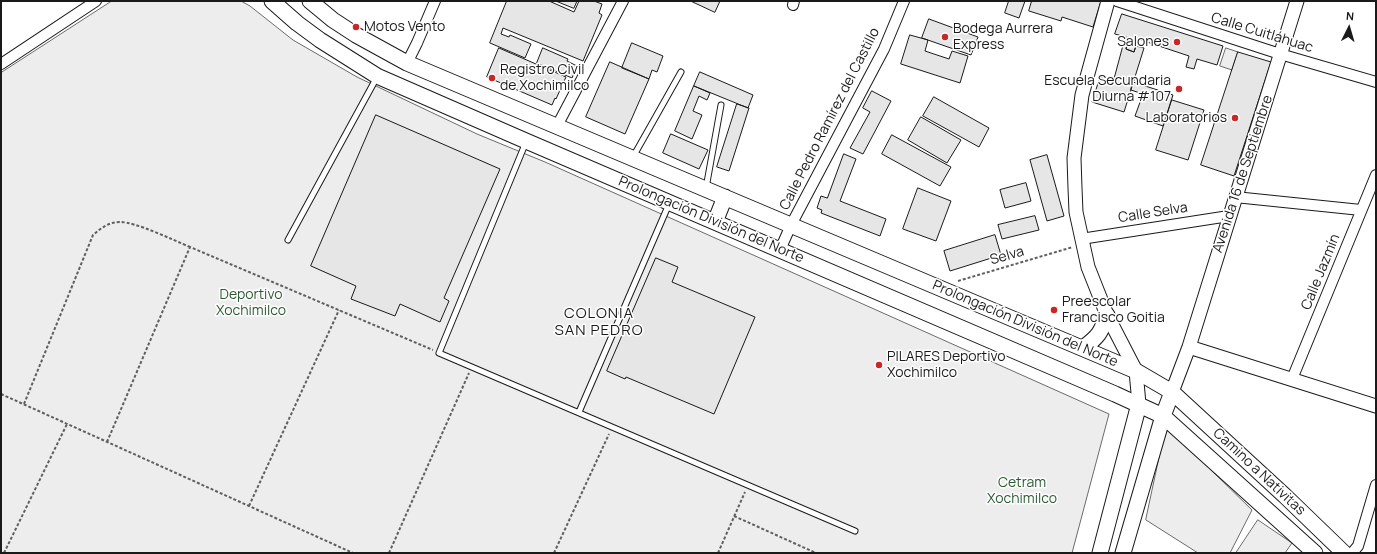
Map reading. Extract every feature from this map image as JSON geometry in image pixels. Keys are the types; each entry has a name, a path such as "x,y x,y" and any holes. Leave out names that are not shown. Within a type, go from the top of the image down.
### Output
{"main road":[{"name":"Prolongación División del Norte","path":"272,1 297,23 320,40 378,76 1163,416"},
{"name":"Prolongación División del Norte","path":"310,1 332,20 407,63 1083,348 1136,371 1172,392"},
{"path":"715,222 725,197"},
{"path":"1083,348 1093,341 1103,330 1107,315"},
{"path":"1123,553 1163,416 1172,392"},
{"name":"Camino a Nativitas","path":"1172,392 1285,496 1344,553"},
{"path":"1100,553 1138,404"},
{"name":"Camino a Nativitas","path":"1163,416 1315,553"},
{"path":"1270,512 1285,496"}],"street":[{"path":"1,64 96,1"},
{"path":"407,63 418,43 435,1"},
{"path":"557,126 623,1"},
{"name":"Calle Pedro Ramírez del Castillo","path":"780,250 791,225 884,49 904,1"},
{"path":"1108,1 1082,95 1074,158 1074,188 1076,212 1088,267 1107,315 1136,371 1138,404"},
{"name":"Calle Cuitláhuac","path":"1117,1 1280,54 1376,82"},
{"name":"Avenida 16 de Septiembre","path":"1172,392 1189,347 1297,1"},
{"name":"Calle Jazmín","path":"1292,379 1376,175"},
{"path":"1235,196 1361,210"},
{"name":"Calle Selva","path":"1082,242 1229,216"},
{"path":"1189,347 1376,406"},
{"path":"1352,553 1358,546 1376,485"}],"lane":[{"path":"633,158 681,72"},
{"path":"288,240 378,76"},
{"path":"706,189 721,105"},
{"path":"526,141 439,353 855,531"},
{"path":"579,412 669,202"}],"path":[{"path":"24,404 93,235 100,228 109,224 120,222 130,223 190,247 439,353"},
{"name":"Selva","path":"938,287 1082,242"},
{"path":"107,442 190,247"},
{"path":"249,506 339,310"},
{"path":"389,553 472,367"},
{"path":"1,394 353,553"},
{"path":"4,553 67,424"},
{"path":"554,553 612,426"},
{"path":"718,553 748,484"},
{"path":"734,516 816,553"}],"shaded area":[{"name":"Deportivo Xochimilco","path":"112,1 241,1 250,6 293,40 357,77 477,134 545,162 1109,414 1072,553 1,553 1,73"},
{"path":"1226,48 1238,52 1232,70 1220,66"},
{"path":"1166,426 1252,510 1230,553 1198,553 1146,520"},
{"path":"1258,520 1292,543 1285,553 1236,553"}],"building":[{"path":"507,1 549,1 574,12 579,1 594,1 602,4 599,13 602,15 583,61 503,28 501,34 509,37 510,35 531,44 525,58 490,43"},
{"path":"556,1 577,1 574,8"},
{"path":"691,1 720,1 715,12"},
{"path":"1009,1 1025,1 1019,18 1005,13"},
{"path":"1032,1 1101,1 1093,27 1062,17 1061,21 1029,11"},
{"name":"Salones","path":"1122,14 1223,46 1217,65 1197,59 1194,69 1186,67 1189,56 1138,39 1134,52 1126,49 1129,38 1115,34"},
{"path":"929,19 978,37 971,55 922,38"},
{"path":"910,35 928,40 925,51 949,59 952,51 968,56 960,83 901,64"},
{"path":"632,43 663,56 657,72 652,70 649,79 622,68"},
{"path":"1124,43 1127,44 1126,49 1134,52 1136,46 1144,48 1124,112 1092,102 1100,77 1113,81"},
{"path":"499,48 566,77 552,105 487,77"},
{"path":"543,48 568,59 567,61 577,66 572,78 537,63"},
{"name":"Laboratorios","path":"1238,52 1271,62 1234,176 1201,165"},
{"path":"610,62 649,79 625,134 586,117"},
{"path":"700,72 753,95 748,108 694,86"},
{"path":"1133,82 1173,95 1163,126 1135,116 1143,94 1131,90"},
{"path":"694,86 710,93 707,100 699,96 693,111 702,115 692,139 675,131"},
{"path":"872,91 891,101 863,154 850,148 870,112 863,108"},
{"path":"934,97 989,128 979,147 923,116"},
{"path":"1172,100 1204,110 1188,160 1156,150"},
{"path":"737,104 749,108 729,171 717,167"},
{"path":"376,115 500,169 444,298 449,301 440,322 400,304 395,316 351,299 356,286 311,266"},
{"path":"921,117 961,140 947,163 908,140"},
{"path":"671,134 708,150 699,169 663,153"},
{"path":"892,135 951,167 940,186 882,154"},
{"path":"844,154 856,159 840,201 886,219 880,236 821,213 822,210 817,208 821,196 827,198"},
{"path":"1047,155 1064,216 1047,221 1030,160"},
{"path":"1026,183 1031,201 1005,208 1000,190"},
{"path":"918,188 951,201 936,241 903,229"},
{"path":"1035,216 1039,230 1002,239 998,225"},
{"path":"995,235 1001,255 950,271 944,251"},
{"path":"656,258 678,267 672,282 755,317 714,414 626,377 625,379 607,371"}],"place":[{"name":"Motos Vento","path":"356,27"},
{"name":"Bodega Aurrera Express","path":"945,37"},
{"name":"Salones","path":"1177,42"},
{"name":"Registro Civil de Xochimilco","path":"492,78"},
{"name":"Escuela Secundaria Diurna #107","path":"1179,89"},
{"name":"Laboratorios","path":"1235,118"},
{"name":"Preescolar Francisco Goitia","path":"1054,310"},
{"name":"PILARES Deportivo Xochimilco","path":"879,365"}],"district":[{"name":"COLONIA SAN PEDRO","path":"599,322"}],"park label":[{"name":"Cetram Xochimilco","path":"1022,492"}]}
